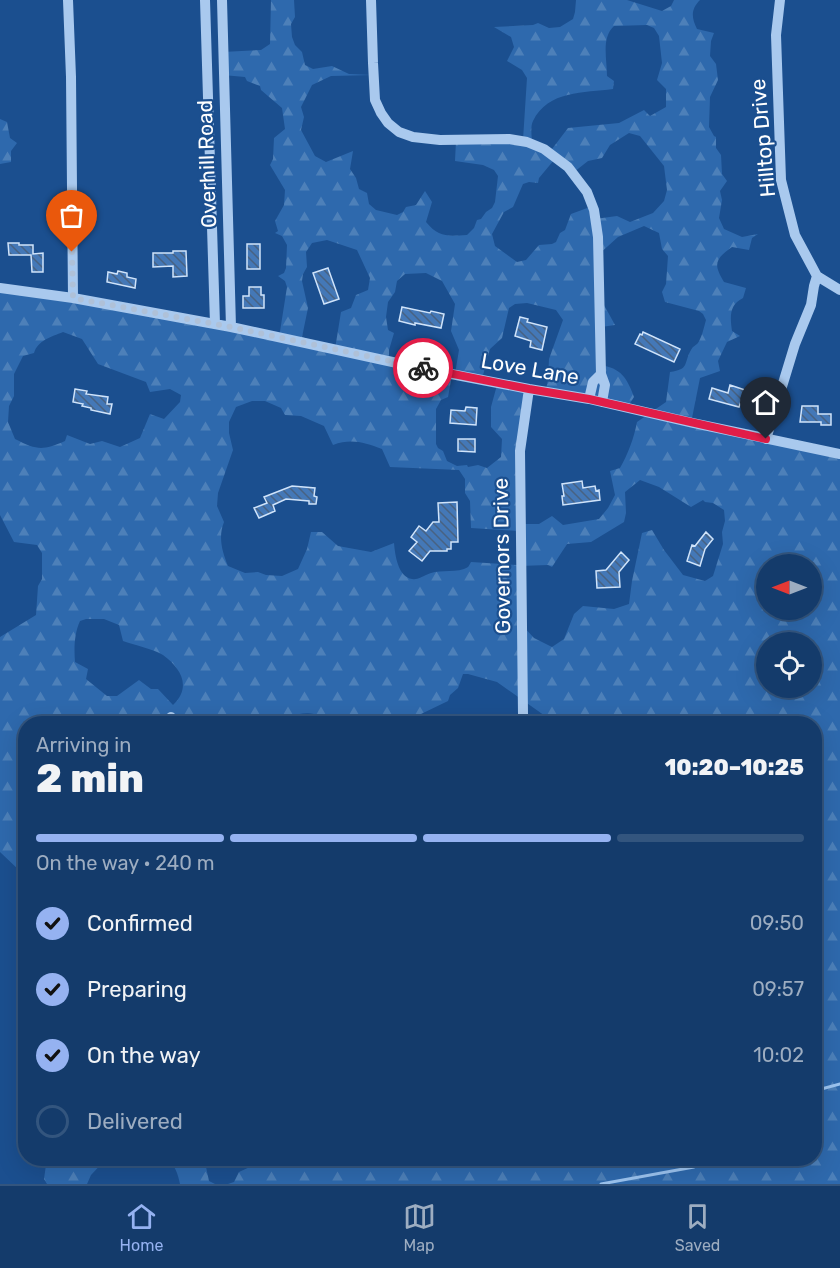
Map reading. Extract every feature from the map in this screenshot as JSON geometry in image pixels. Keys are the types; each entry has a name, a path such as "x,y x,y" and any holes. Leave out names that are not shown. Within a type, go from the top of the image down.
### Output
{"street":[{"path":"68,0 73,298"},
{"name":"Overhill Road","path":"205,0 215,324"},
{"name":"Overhill Road","path":"222,0 231,327"},
{"path":"371,0 375,100 388,123 399,132 413,137 440,140 509,139 527,142 544,149 568,167 587,192 594,210 598,237 601,374 605,385 602,402"},
{"name":"Hilltop Drive","path":"780,0 776,35 781,180 795,235 817,276"},
{"path":"766,439 795,344 811,305 817,276 840,290"},
{"name":"Love Lane","path":"0,288 73,298 231,327 420,368 589,399 840,454"},
{"path":"589,399 593,382 601,374"},
{"name":"Governors Drive","path":"523,716 520,450 529,389"}],"green space":[{"path":"271,0 294,0 295,17 291,24 292,37 295,45 302,52 305,65 313,69 332,66 349,74 372,75 331,76 312,85 301,107 304,117 301,130 315,156 326,162 353,151 350,169 359,189 367,193 369,204 376,210 397,215 406,207 416,205 425,191 432,202 426,222 435,231 444,235 467,235 474,228 477,220 492,208 495,202 498,176 494,170 483,165 455,161 456,141 523,140 527,78 522,70 507,61 514,47 511,37 494,27 538,23 549,28 560,27 573,19 576,0 627,0 662,11 671,6 674,0 700,0 693,13 694,21 697,29 714,33 710,56 716,64 718,80 710,97 709,127 716,137 716,148 721,155 722,174 727,181 720,191 722,200 719,218 724,229 742,237 758,234 752,238 749,250 732,247 719,259 718,271 724,282 746,288 743,298 735,304 731,316 732,331 740,336 727,342 718,361 720,371 700,378 692,418 840,455 840,1184 228,1184 234,1182 239,1172 252,1166 822,1166 822,716 578,716 571,714 545,716 497,682 463,674 458,688 450,695 448,701 419,716 321,716 307,713 289,716 18,716 18,869 0,852 0,637 36,615 38,586 42,579 42,553 37,545 14,542 0,515 0,289 279,338 287,287 285,281 278,276 284,273 286,268 287,245 282,236 275,233 278,231 275,221 284,205 285,190 270,165 273,159 274,138 285,129 282,108 261,90 260,86 247,81 245,77 223,75 223,52 261,50 270,44","holes":["647,25 654,28 659,36 662,63 657,80 666,89 666,107 650,116 644,110 619,123 568,128 549,153 532,144 533,121 548,103 568,95 613,89 614,81 607,76 606,43 607,36 614,26","629,133 640,136 664,166 667,190 664,201 653,213 630,222 617,216 595,219 590,207 571,214 565,230 560,233 556,242 539,245 526,260 517,262 495,246 492,234 504,212 513,207 523,184 538,183 539,178 554,160 574,172 588,161 602,158 610,145","644,226 659,233 662,249 668,256 666,284 662,292 665,302 703,314 706,320 702,335 691,350 685,365 681,369 670,372 666,402 637,422 626,457 620,468 610,471 615,495 599,519 563,525 552,516 539,524 521,524 525,390 497,385 491,407 491,427 502,439 501,457 487,468 478,465 457,466 447,461 443,451 436,444 436,409 441,400 448,397 452,375 389,361 389,350 394,333 388,330 386,317 388,302 395,292 397,281 405,274 426,273 442,281 455,304 451,331 459,350 455,374 482,379 490,349 502,338 509,308 515,304 527,303 556,310 563,320 549,359 545,393 625,411 634,397 629,384 618,371 600,365 601,327 615,325 598,294 598,255 618,237","327,240 357,250 370,278 368,290 356,295 351,308 341,312 335,349 302,337 308,308 302,281 307,267 306,252 312,243","63,332 82,339 98,364 146,382 150,392 170,389 181,395 180,402 164,419 150,414 140,438 120,447 102,441 90,444 67,435 65,441 45,448 34,447 15,439 8,422 9,406 14,396 14,374 23,356 34,353 42,342","252,401 265,401 281,408 285,415 301,416 324,426 333,445 352,442 382,449 390,467 459,470 465,479 465,493 470,501 471,528 518,531 517,565 471,562 464,569 435,572 412,579 400,570 394,543 371,552 338,546 322,532 311,532 307,549 298,569 282,576 258,572 245,573 228,566 222,544 221,533 224,522 217,506 218,493 233,450 229,422 236,407","640,480 659,487 691,507 703,500 724,510 723,544 713,576 705,581 683,575 652,530 642,533 629,604 614,609 583,606 574,614 564,639 552,647 534,638 520,623 519,566 548,565 552,567 567,544 591,542 624,522 625,492","104,619 119,625 123,641 159,653 169,660 179,672 183,685 179,698 173,705 158,689 151,689 139,680 117,696 107,696 86,679 88,669 75,662 77,631 80,621"]},
{"path":"0,119 7,122 10,138 17,143 11,151 11,162 0,164"},
{"path":"46,1166 99,1166 91,1175 87,1184 47,1184 44,1179"},
{"path":"173,1166 205,1166 209,1181 215,1184 180,1184"}],"building":[{"path":"8,243 33,245 33,254 43,253 43,272 32,272 31,255 9,255"},
{"path":"247,244 260,244 260,269 247,269"},
{"path":"173,251 186,251 187,276 173,277 173,266 153,267 153,253 173,253"},
{"path":"328,268 339,299 324,304 313,273"},
{"path":"118,271 127,273 127,277 136,279 135,288 107,282 108,272 117,274"},
{"path":"249,287 261,287 261,295 264,295 264,308 243,308 243,296 249,296"},
{"path":"402,307 444,314 441,328 399,321"},
{"path":"520,317 528,319 527,322 547,327 542,350 530,347 531,341 515,336"},
{"path":"643,332 680,349 674,362 635,344"},
{"path":"730,385 745,390 739,407 709,399 712,388 728,393"},
{"path":"75,389 87,391 86,394 108,397 107,404 112,404 110,414 91,410 91,408 82,406 83,404 73,402"},
{"path":"802,406 818,406 818,414 831,414 831,425 821,425 821,422 800,422"},
{"path":"466,407 477,408 476,425 450,423 451,410 465,411"},
{"path":"458,439 475,439 475,452 458,451"},
{"path":"582,481 583,488 595,486 596,491 599,490 600,500 563,505 562,484"},
{"path":"292,486 315,488 316,504 309,504 309,501 286,499 273,505 275,511 259,518 254,508 267,503 264,497"},
{"path":"457,502 458,542 451,542 451,549 447,551 430,551 422,561 409,551 417,542 411,537 419,526 426,531 433,522 439,522 438,503"},
{"path":"706,532 713,539 705,549 700,566 687,561 692,545 695,546"},
{"path":"621,552 629,560 619,572 620,587 597,588 596,571 606,570"}],"waterway":[{"path":"822,1089 840,1084"},
{"path":"601,1184 696,1166"}],"way so far":[{"path":"72,252 73,298 231,327 423,368"}],"route":[{"path":"423,368 589,399 766,439"}]}
